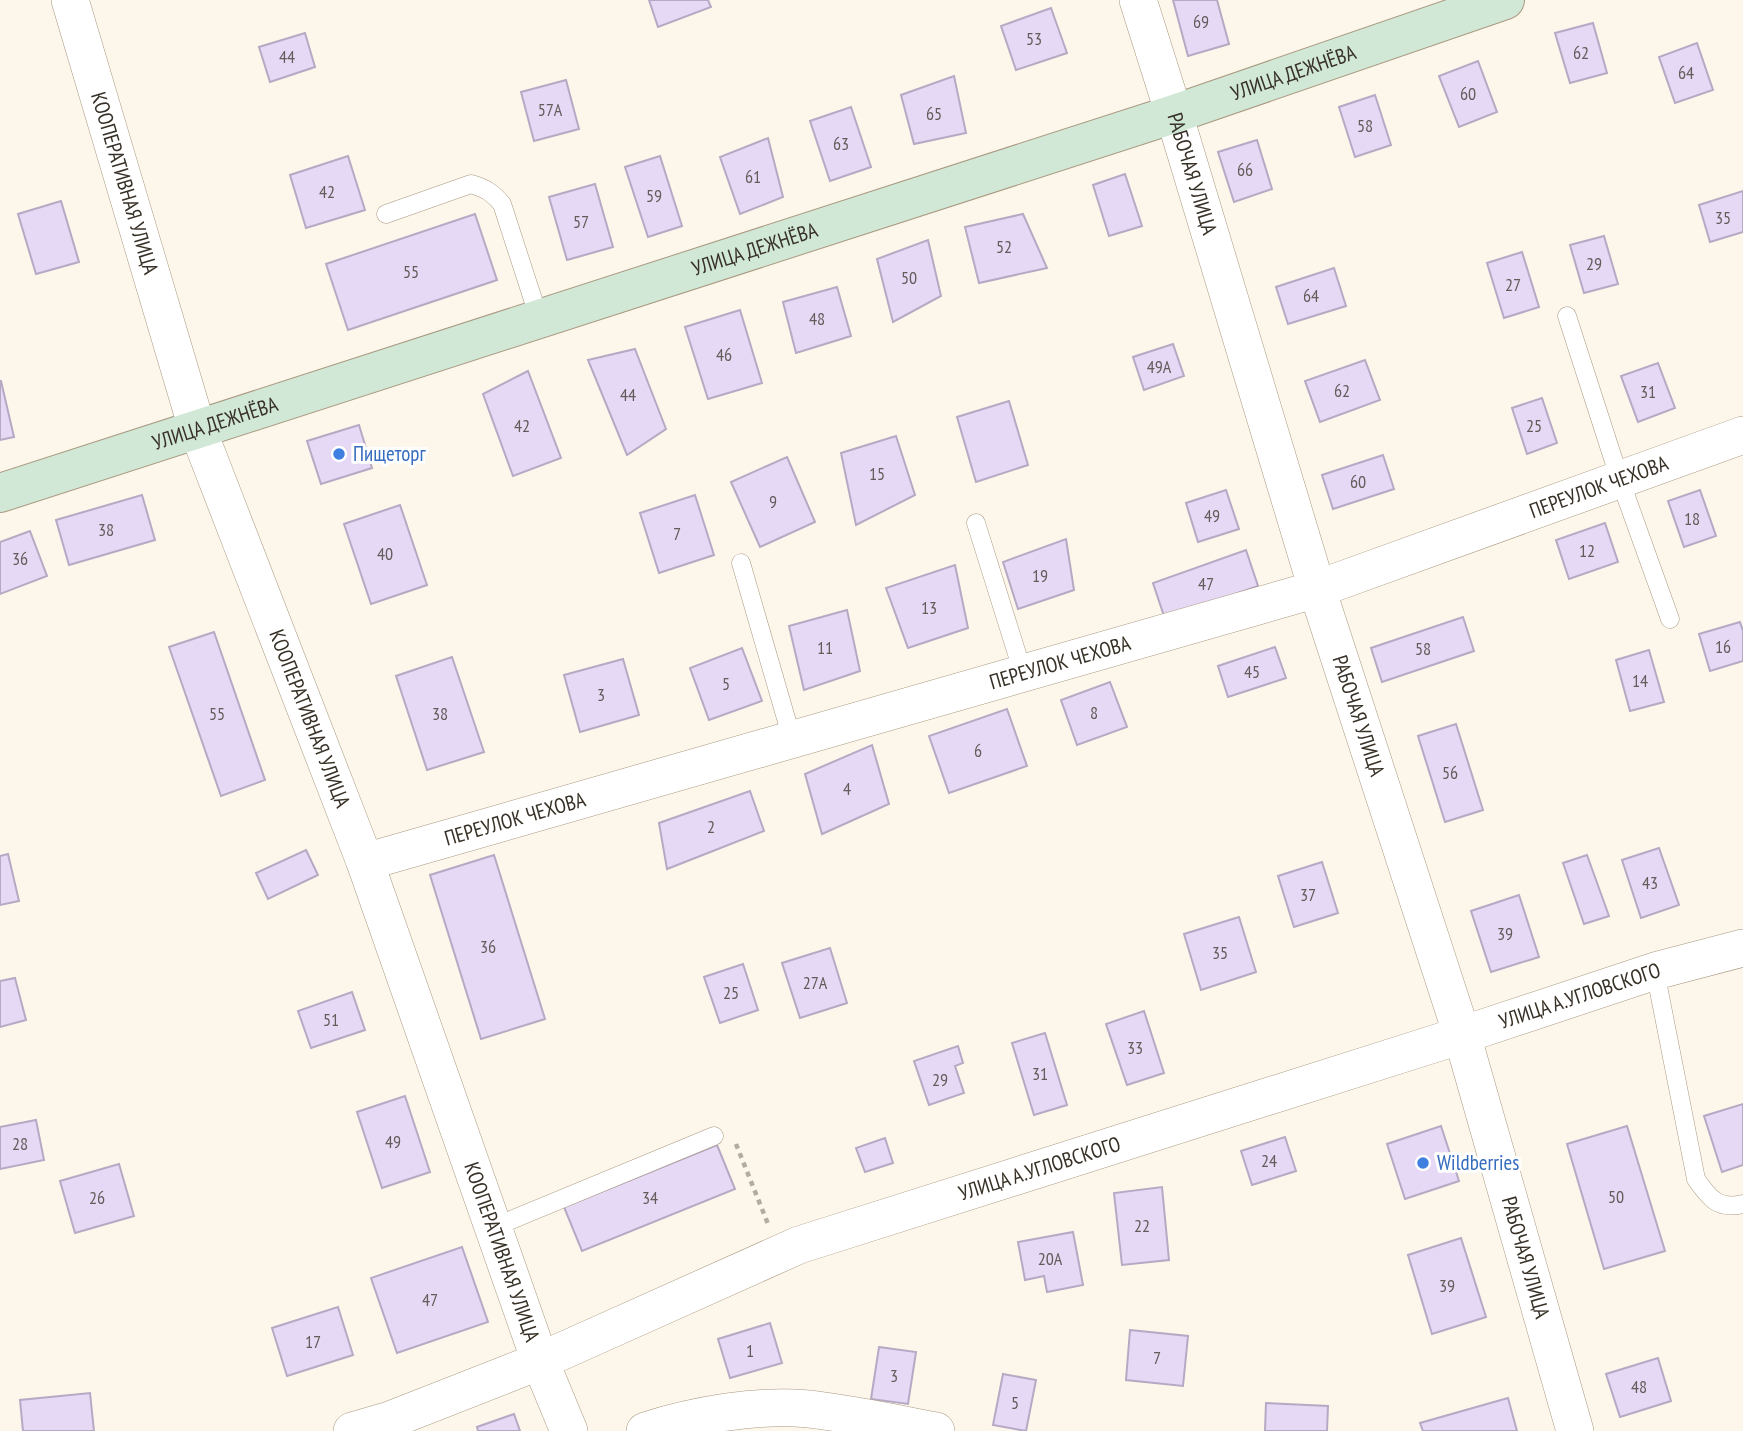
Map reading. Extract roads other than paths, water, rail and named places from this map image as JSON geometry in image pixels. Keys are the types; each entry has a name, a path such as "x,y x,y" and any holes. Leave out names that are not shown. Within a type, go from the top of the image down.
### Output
{"main road":[{"name":"УЛИЦА ДЕЖНЁВА","path":"0,492 1174,114 1505,0"}],"street":[{"name":"КООПЕРАТИВНАЯ УЛИЦА","path":"70,0 197,428 365,862 540,1361 569,1431"},
{"name":"РАБОЧАЯ УЛИЦА","path":"1138,0 1317,589 1462,1035 1575,1431"},
{"name":"ПЕРЕУЛОК ЧЕХОВА","path":"365,862 1317,589 1743,435"},
{"name":"УЛИЦА А.УГЛОВСКОГО","path":"352,1431 390,1420 540,1361 799,1245 1462,1035 1655,971 1743,948"},
{"path":"645,1431 673,1422 715,1414 763,1409 807,1409 936,1431"}],"lane":[{"path":"386,214 471,184 494,194 502,204 539,318"},
{"path":"1567,316 1620,480 1670,620"},
{"path":"976,523 1023,673"},
{"path":"741,563 792,739"},
{"path":"1655,971 1696,1179 1709,1197 1730,1207 1743,1204"},
{"path":"494,1227 714,1136"}],"place":[{"name":"Пищеторг","path":"339,454"},
{"name":"Wildberries","path":"1423,1163"}]}
